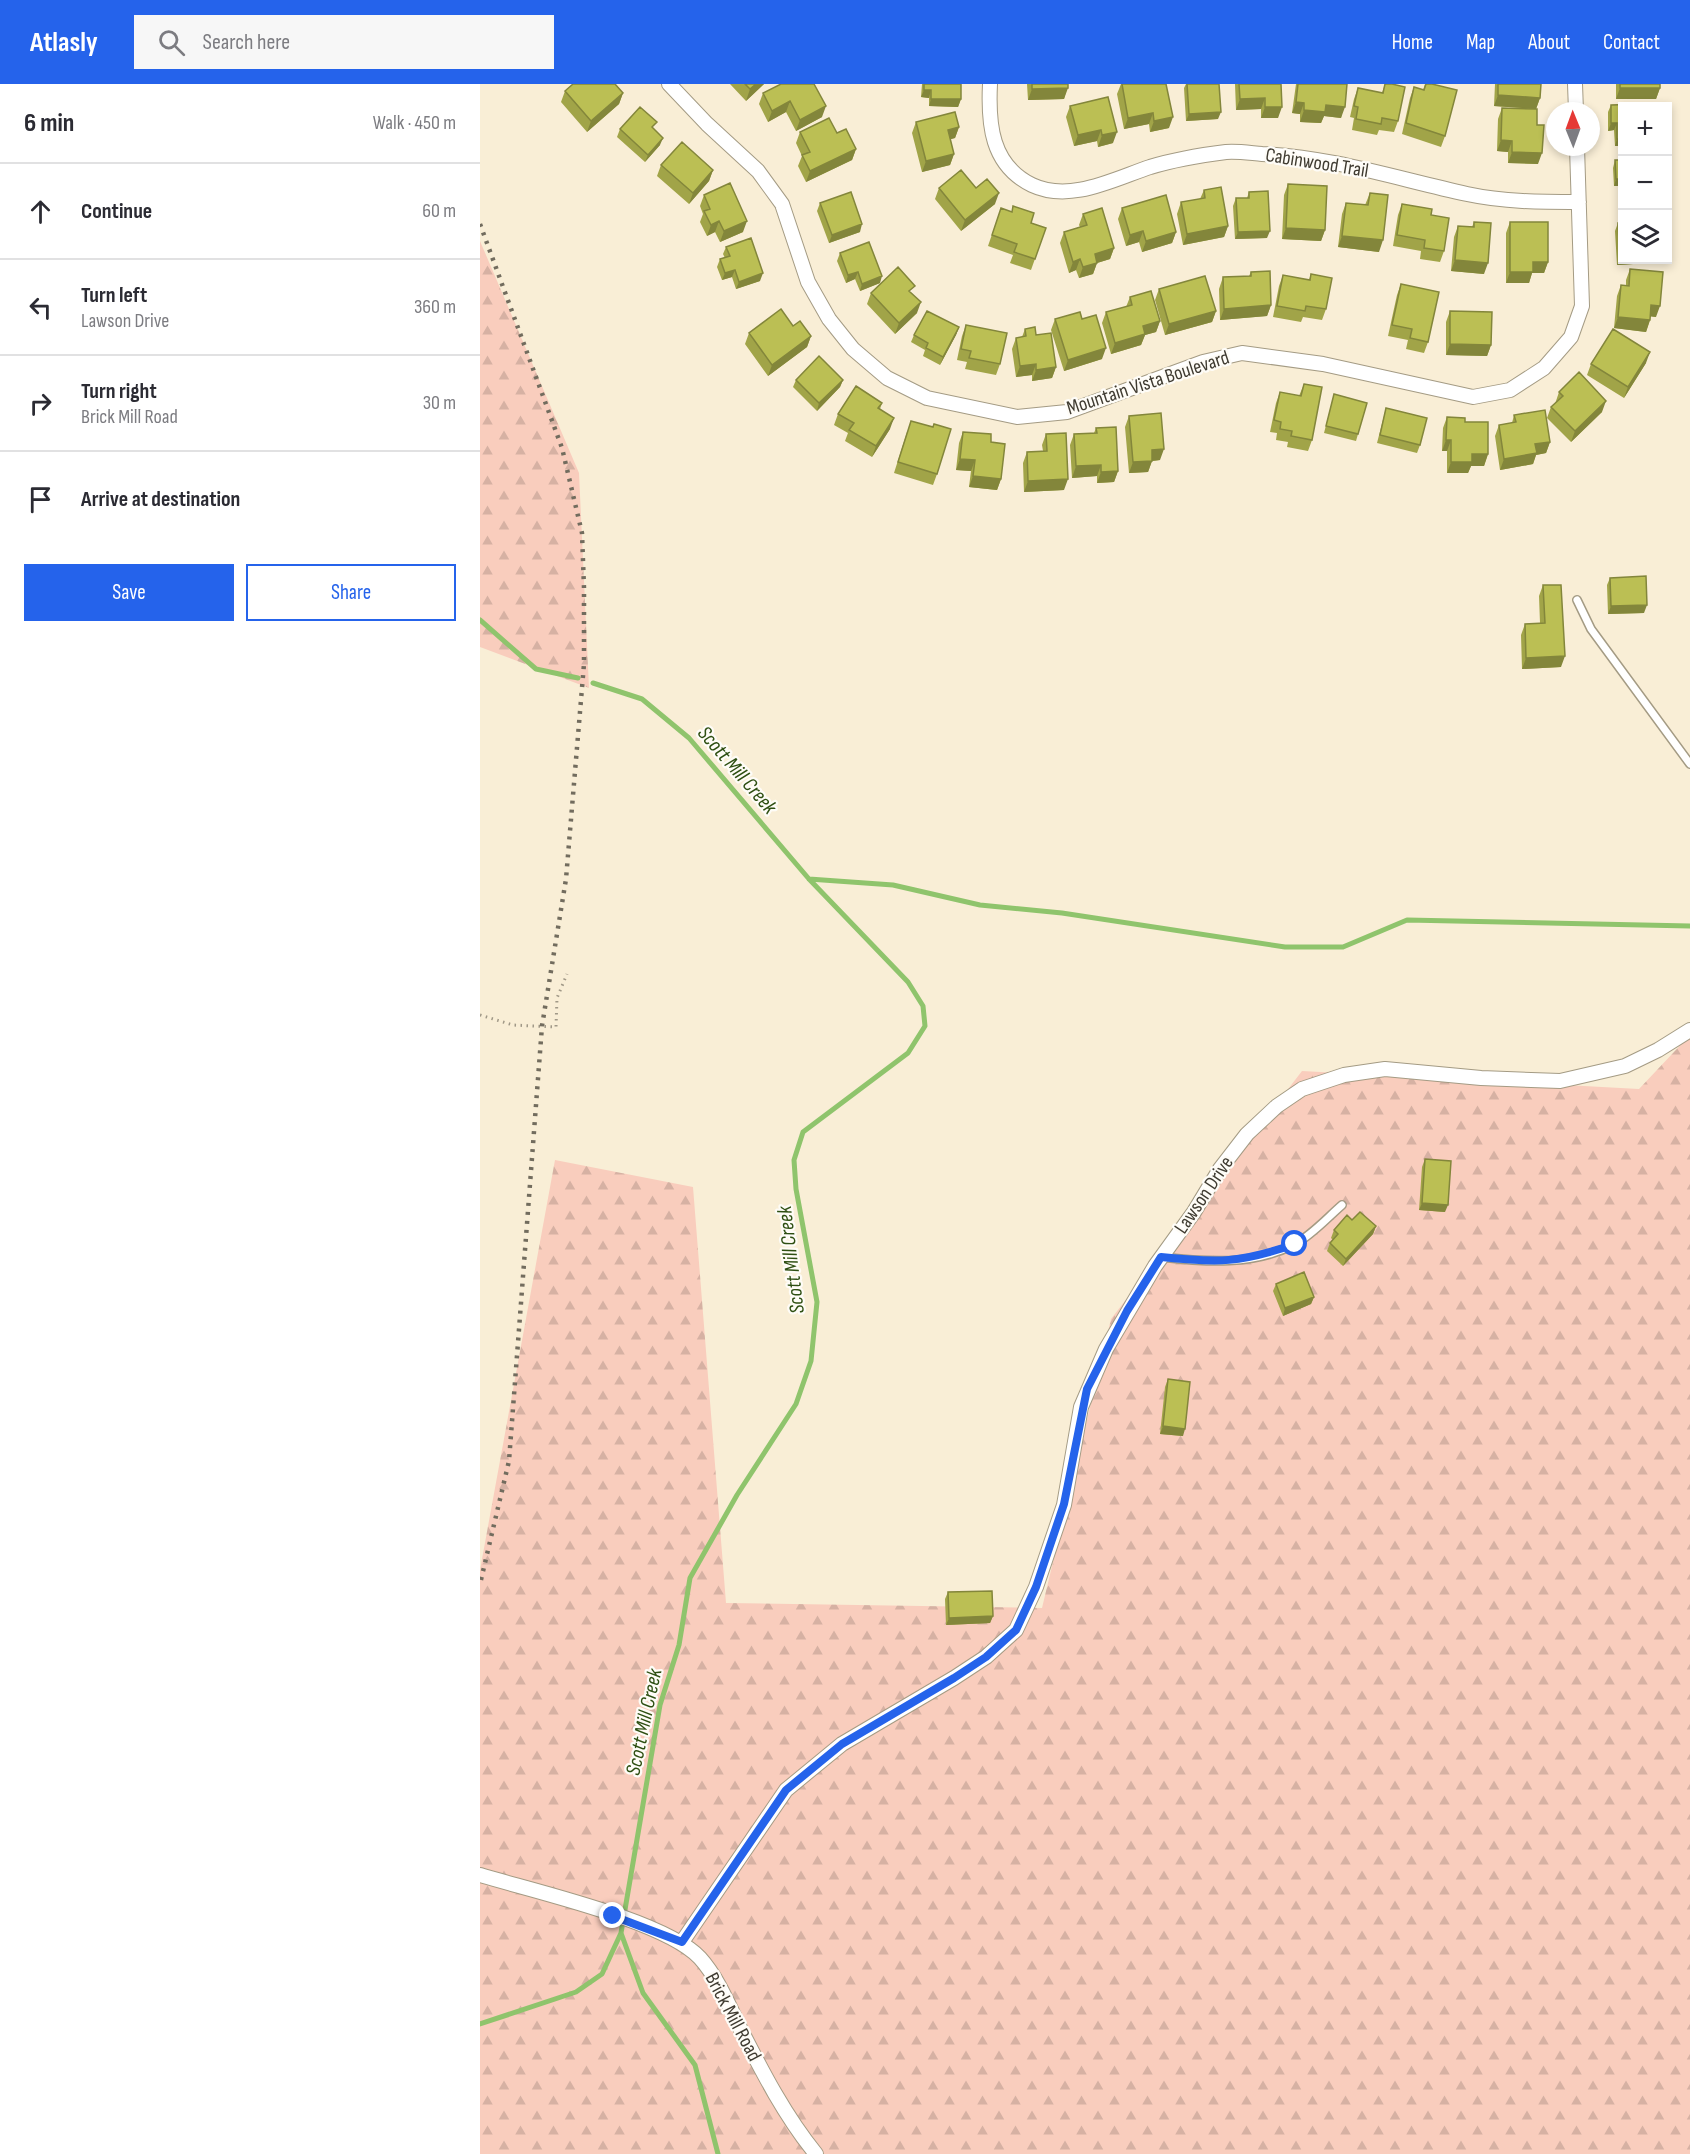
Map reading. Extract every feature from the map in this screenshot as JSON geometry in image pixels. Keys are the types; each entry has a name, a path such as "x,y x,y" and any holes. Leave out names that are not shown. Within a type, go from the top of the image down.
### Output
{"street":[{"name":"Mountain Vista Boulevard","path":"669,84 707,124 758,171 782,204 808,282 829,320 853,349 887,378 927,398 1017,417 1067,412 1203,362 1242,353 1323,364 1473,397 1510,390 1544,368 1571,337 1581,306 1577,156"},
{"name":"Cabinwood Trail","path":"990,84 988,118 994,145 1008,169 1033,186 1061,191 1089,188 1152,166 1227,152 1294,155 1352,166 1468,195 1522,203 1580,202"},
{"path":"1575,84 1576,102"},
{"name":"Lawson Drive","path":"682,1942 786,1790 842,1744 986,1657 1016,1630 1036,1587 1064,1504 1087,1389 1127,1311 1220,1169 1247,1134 1277,1106 1302,1089 1344,1075 1385,1069 1481,1078 1560,1081 1625,1066 1658,1050 1690,1030"},
{"name":"Brick Mill Road","path":"480,1875 613,1916 682,1942 701,1959 716,1980 771,2089 816,2154"}],"lane":[{"path":"1577,600 1591,629 1633,690 1690,764"},
{"path":"1161,1257 1213,1263 1255,1258 1295,1244 1342,1205"}],"path":[{"path":"480,1015 513,1025 556,1027 557,998 567,974"}],"green space":[{"path":"480,241 579,473 589,688 480,647"},
{"path":"1690,1035 1690,2154 480,2154 480,1570 555,1160 693,1187 726,1603 1042,1608 1111,1319 1302,1071 1639,1089"}],"building":[{"path":"573,84 615,84 623,93 591,121 565,91"},
{"path":"745,84 756,84 750,89"},
{"path":"781,84 814,84 826,106 800,120 790,101 772,111 763,93"},
{"path":"924,84 961,84 961,99 931,99 931,90 924,90"},
{"path":"1032,84 1068,84 1068,88 1032,89"},
{"path":"1122,84 1166,84 1173,117 1154,121 1153,113 1128,118"},
{"path":"1187,84 1219,84 1221,112 1189,114"},
{"path":"1239,84 1281,84 1282,107 1265,107 1265,98 1240,99"},
{"path":"1298,84 1347,84 1345,107 1326,105 1325,112 1304,110 1304,103 1296,102"},
{"path":"1385,84 1405,87 1398,121 1382,118 1381,124 1356,119 1358,107 1354,106 1358,88 1383,93"},
{"path":"1426,84 1457,90 1445,136 1406,123 1414,87 1424,90"},
{"path":"1498,84 1541,84 1540,98 1498,95"},
{"path":"1620,84 1660,84 1660,88 1620,88"},
{"path":"1108,97 1117,132 1102,135 1101,130 1078,135 1070,106"},
{"path":"1611,105 1618,105 1618,139 1617,123 1611,123"},
{"path":"640,107 657,122 652,127 663,138 648,155 620,129"},
{"path":"1502,108 1537,109 1537,125 1544,125 1542,153 1512,152 1512,141 1501,140"},
{"path":"955,112 959,127 948,130 954,154 926,161 916,122"},
{"path":"829,118 837,133 846,129 856,149 810,171 802,155 810,152 800,132"},
{"path":"682,142 713,170 693,193 661,165"},
{"path":"1615,160 1618,160 1618,179 1616,179"},
{"path":"961,170 976,188 987,179 999,193 965,220 939,188"},
{"path":"730,183 747,221 724,231 719,221 711,225 704,211 710,209 704,195"},
{"path":"1288,184 1327,186 1325,230 1286,228"},
{"path":"1221,187 1228,226 1187,234 1181,202 1205,198 1204,190"},
{"path":"1268,191 1270,231 1238,232 1236,198 1249,198 1249,192"},
{"path":"851,192 862,224 832,235 820,203"},
{"path":"1370,193 1388,195 1383,240 1342,236 1346,203 1368,205"},
{"path":"1166,195 1176,232 1146,241 1143,231 1130,235 1122,208"},
{"path":"1402,204 1432,209 1431,215 1449,218 1444,251 1424,248 1425,240 1397,235"},
{"path":"1013,206 1034,213 1031,223 1046,228 1035,259 1014,252 1017,244 992,235 1001,208 1012,212"},
{"path":"1102,208 1114,248 1095,254 1097,263 1083,267 1080,259 1073,262 1064,232 1087,225 1083,214"},
{"path":"1474,222 1491,223 1488,263 1455,260 1458,226 1474,227"},
{"path":"1510,222 1548,222 1548,262 1533,262 1533,272 1510,272"},
{"path":"751,238 763,273 739,282 735,270 725,273 720,259 730,256 726,247"},
{"path":"869,242 882,276 862,284 858,272 848,275 840,253"},
{"path":"898,267 915,286 909,291 921,302 899,323 871,293"},
{"path":"1630,269 1663,272 1660,306 1651,305 1650,320 1618,317 1621,285 1629,286"},
{"path":"1270,271 1271,305 1224,309 1223,277 1251,276 1251,272"},
{"path":"1311,274 1332,278 1326,309 1306,306 1305,311 1277,306 1283,275 1310,280"},
{"path":"1205,276 1216,311 1169,324 1159,289"},
{"path":"1401,284 1439,292 1428,342 1410,338 1412,329 1392,325"},
{"path":"1151,291 1160,321 1143,326 1145,334 1115,343 1106,312 1132,305 1130,297"},
{"path":"781,309 793,326 800,321 811,336 772,365 749,333"},
{"path":"927,311 959,327 943,357 926,348 928,343 914,335"},
{"path":"1450,311 1492,312 1491,345 1450,344"},
{"path":"1080,312 1082,319 1096,315 1106,348 1068,360 1055,319"},
{"path":"966,325 1007,333 1000,364 969,358 971,351 961,349"},
{"path":"1035,327 1036,335 1051,333 1056,367 1036,370 1036,364 1020,366 1016,338 1026,336 1025,329"},
{"path":"1613,329 1650,352 1628,387 1591,364"},
{"path":"819,356 843,380 819,403 796,380"},
{"path":"1579,372 1606,401 1575,431 1551,407 1563,396 1559,392"},
{"path":"1304,384 1322,387 1312,440 1291,436 1292,431 1280,429 1281,422 1274,420 1280,392 1301,396"},
{"path":"856,386 882,403 878,408 894,418 876,446 849,430 854,423 838,414"},
{"path":"1334,394 1367,403 1358,434 1326,426"},
{"path":"1386,408 1427,418 1420,445 1380,435"},
{"path":"1545,410 1550,442 1535,444 1537,453 1504,459 1499,425 1516,422 1514,415"},
{"path":"1161,413 1164,449 1152,450 1152,461 1133,462 1129,416"},
{"path":"1447,417 1465,418 1465,422 1488,422 1488,454 1472,454 1472,462 1451,462 1451,440 1446,440"},
{"path":"911,421 951,429 937,474 898,462"},
{"path":"1116,427 1118,471 1101,472 1101,465 1076,466 1074,434 1097,433 1096,428"},
{"path":"963,432 991,434 991,442 1005,444 1001,479 973,476 975,460 960,459"},
{"path":"1066,433 1068,479 1028,481 1027,452 1047,451 1046,434"},
{"path":"1646,576 1647,605 1611,606 1610,578"},
{"path":"1543,585 1561,585 1565,656 1526,658 1525,624 1545,623"},
{"path":"1425,1159 1451,1161 1448,1205 1422,1203"},
{"path":"1360,1212 1376,1226 1346,1259 1330,1243 1338,1234 1334,1230 1347,1215 1352,1220"},
{"path":"1304,1272 1314,1297 1285,1308 1276,1284"},
{"path":"1168,1379 1190,1382 1185,1429 1163,1426"},
{"path":"992,1591 993,1616 949,1618 948,1592"}],"waterway":[{"name":"Scott Mill Creek","path":"480,620 536,669 578,678"},
{"name":"Scott Mill Creek","path":"593,683 642,699 689,738 809,879 908,982 923,1006 925,1026 908,1053 803,1132 794,1160 796,1189 817,1302 811,1361 796,1404 737,1495 690,1578 679,1645 660,1705 621,1933 643,1993 695,2065 718,2154"},
{"path":"809,879 893,885 980,905 1062,913 1285,947 1343,947 1407,920 1690,926"},
{"path":"480,2024 576,1992 602,1974 621,1933"}],"railway":[{"path":"480,224 562,448 582,533 584,588 584,664 566,879 542,1026 509,1461 480,1584"}],"route":[{"path":"613,1916 650,1928 682,1942 688,1929 786,1790 842,1744 954,1678 986,1657 1016,1630 1036,1587 1064,1504 1081,1407 1087,1389 1127,1311 1161,1257 1213,1263 1255,1258 1295,1244"}]}
